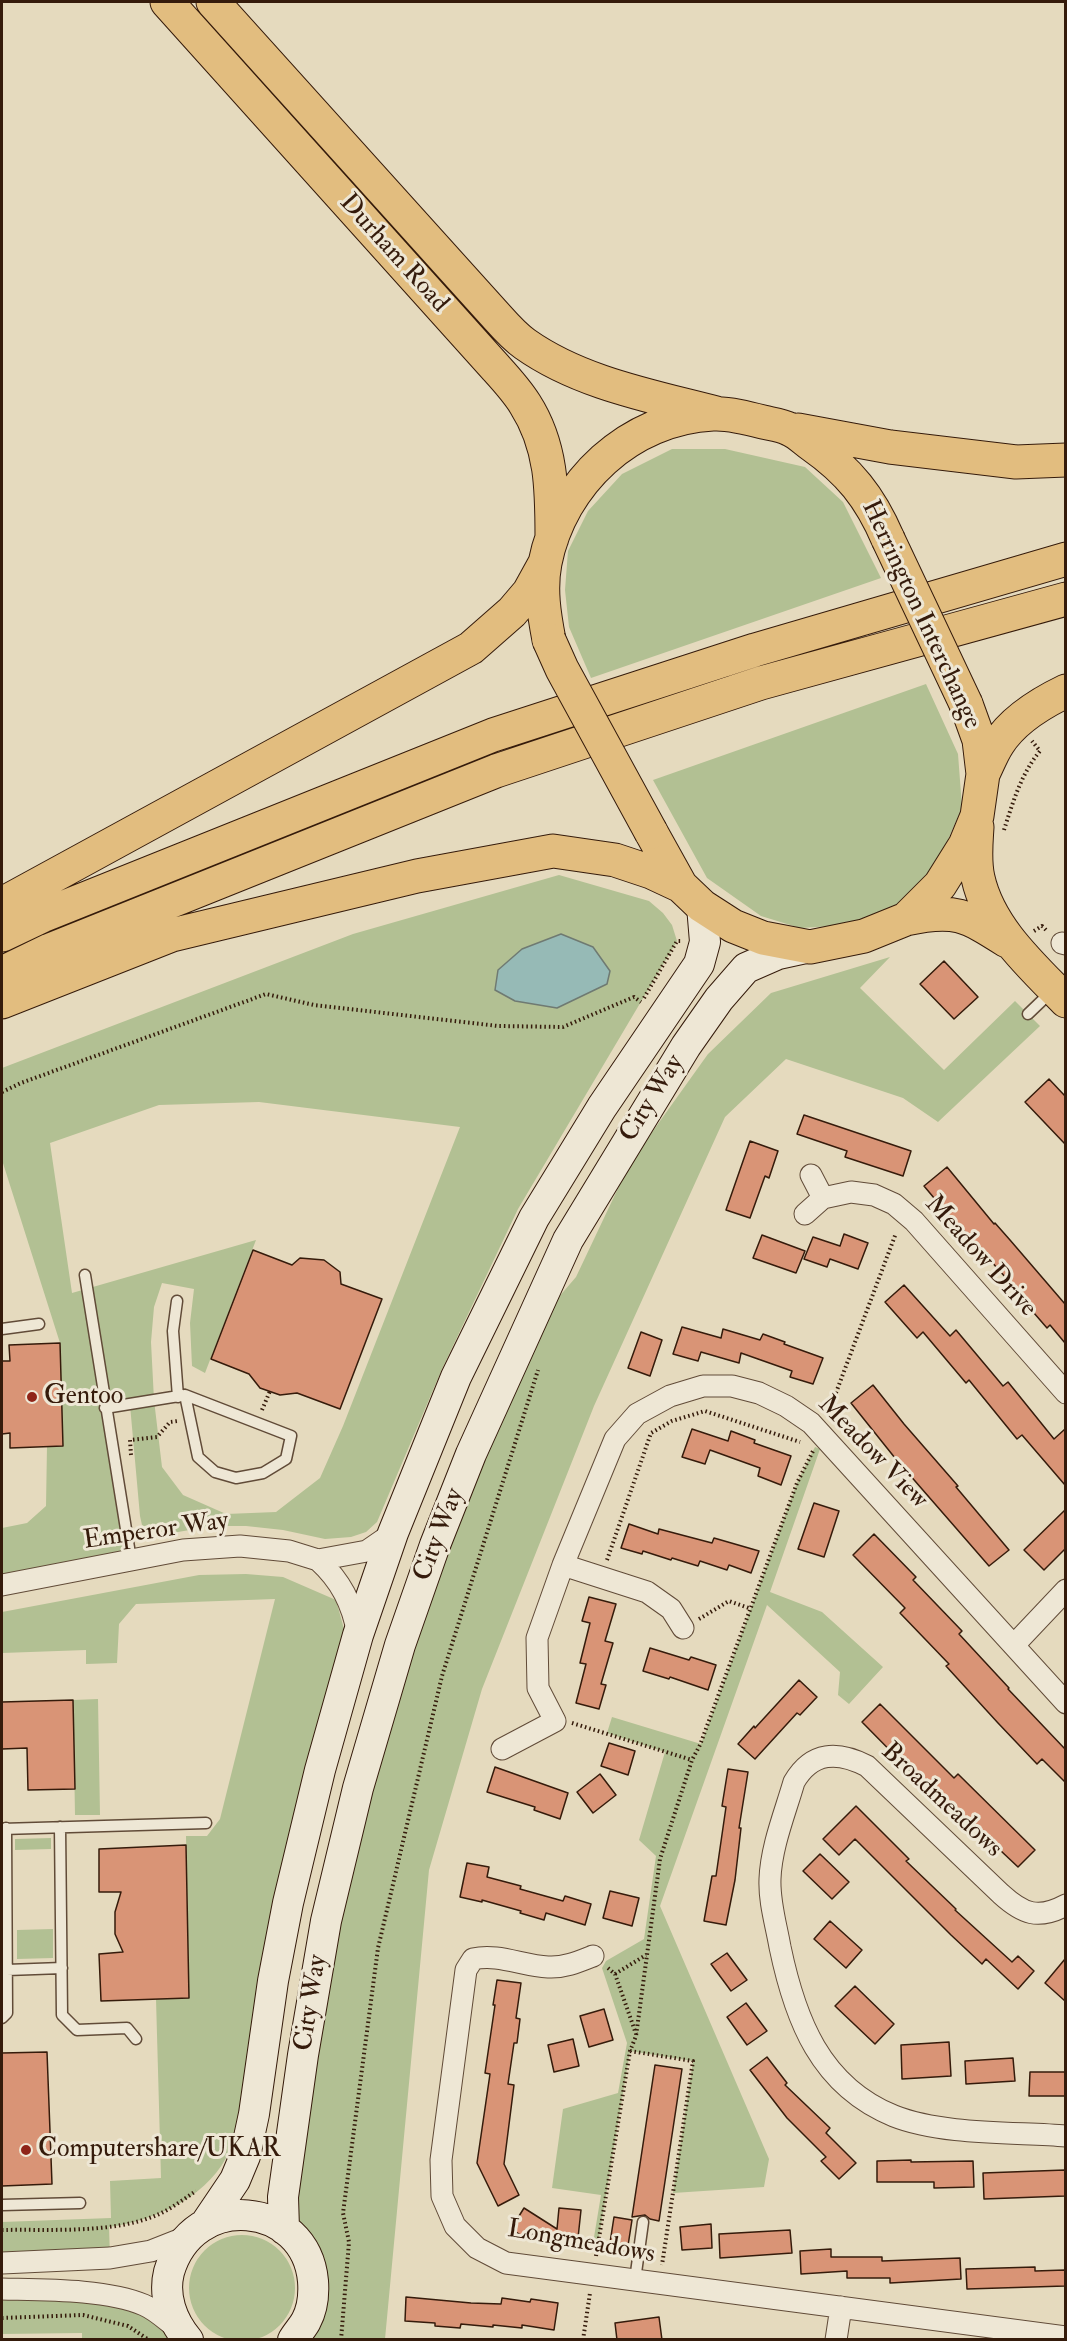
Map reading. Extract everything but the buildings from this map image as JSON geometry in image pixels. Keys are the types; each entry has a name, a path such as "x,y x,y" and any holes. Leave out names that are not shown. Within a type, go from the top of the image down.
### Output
{"highway":[{"name":"Durham Road","path":"167,2 525,403 547,452 551,481 548,550"},
{"name":"Durham Road","path":"213,2 523,343 555,362 587,376 716,413"},
{"name":"Herrington Interchange","path":"2,1002 172,935 417,876 553,851 615,860 651,872 692,896 733,926 763,938 810,947 864,936 906,919 940,885 953,868 977,816 983,774 979,740 966,704 877,512 866,495 845,471 790,429 754,419 716,413 688,417 662,425 614,450 594,468 576,489 562,511 548,550 543,603 549,640 562,669 651,832 692,896"},
{"path":"790,429 890,447 1016,462 1065,460"},
{"path":"2,904 471,648 512,612 529,592 548,550"},
{"path":"2,935 42,916 493,735 755,650 1065,559"},
{"path":"2,973 50,950 496,771 761,684 1065,599"},
{"path":"983,774 998,743 1018,722 1046,700 1065,691"},
{"path":"977,816 975,850 978,877 987,905 1013,945 1060,995"},
{"path":"906,919 933,913 959,915 973,920 1013,945"}],"main road":[{"name":"City Way","path":"183,2334 168,2306 167,2281 174,2256 235,2180 245,2156 254,2114 271,1992 288,1904 320,1770 358,1635 393,1533 456,1377 534,1218 602,1107 699,964 705,942 692,896"},
{"name":"City Way","path":"284,2229 283,2197 326,1921 358,1788 400,1646 435,1545 471,1454 568,1240 686,1046 719,999 746,968 778,954 810,947"},
{"path":"197,2230 223,2216 250,2215 284,2229 302,2247 312,2270 314,2296 307,2320 293,2340"}],"street":[{"path":"805,1214 823,1197 811,1175"},
{"name":"Meadow Drive","path":"823,1197 851,1192 874,1195 894,1204 914,1221 1065,1393"},
{"name":"Meadow View","path":"555,1721 538,1688 537,1638 563,1565 615,1439 637,1414 670,1396 703,1386 732,1386 759,1393 786,1406 811,1423 818,1440 1014,1645 1065,1703"},
{"name":"Emperor Way","path":"318,1560 367,1551 393,1533"},
{"name":"Emperor Way","path":"2,1585 183,1550 240,1546 289,1551 318,1560 334,1574 346,1592 354,1612 358,1635"},
{"path":"563,1565 647,1592 671,1609 683,1628"},
{"path":"1014,1645 1065,1590"},
{"path":"502,1749 555,1721"},
{"name":"Broadmeadows","path":"1065,1905 1053,1912 1022,1911 1001,1894 867,1766 854,1759 822,1756 800,1772 794,1782 774,1854 770,1877 771,1901 786,1975 800,2020 819,2056 838,2080 864,2101 894,2116 925,2125 959,2129 1065,2136"},
{"name":"Longmeadows","path":"593,1956 568,1966 547,1967 484,1956 473,1959 466,1970 441,2160 442,2196 455,2226 477,2248 506,2263 1065,2337"},
{"path":"2,2263 110,2258 151,2251 197,2230"},
{"path":"2,2289 84,2293 128,2300 147,2306 183,2334"},
{"path":"836,2340 841,2307"}],"lane":[{"path":"1028,1014 1060,995"},
{"path":"85,1275 131,1560"},
{"path":"105,1408 181,1396 291,1436 286,1459 263,1473 236,1478 215,1472 198,1457 181,1396 173,1331 177,1301"},
{"path":"2,1329 39,1324"},
{"path":"2,2018 7,2013 4,1828 206,1823"},
{"path":"60,1827 62,2015 77,2030 127,2028 136,2039"},
{"path":"7,1970 62,1968"},
{"path":"2,2205 80,2203"},
{"path":"635,2280 643,2222"}],"path":[{"path":"2,1092 21,1083 266,994 314,1005 498,1026 563,1027 634,997 641,1002"},
{"path":"583,2340 630,2051 636,2036 660,1858 692,1760 700,1744 749,1608 797,1483 818,1440 904,1213"},
{"path":"340,2340 349,2242 343,2213 378,1948 442,1676 539,1368"},
{"path":"602,1577 651,1433 672,1421 705,1411 818,1440"},
{"path":"132,1463 130,1440 157,1437 170,1422 189,1419"},
{"path":"683,1628 729,1601 749,1608"},
{"path":"555,1721 575,1724 692,1760"},
{"path":"615,1974 646,1955"},
{"path":"593,1956 615,1974 636,2036"},
{"path":"630,2051 693,2061 659,2283"},
{"path":"2,2318 83,2315 128,2326 149,2340"}],"green space":[{"path":"672,449 725,449 805,467 843,502 881,578 591,678 569,627 565,590 568,551 588,511 622,474"},
{"path":"926,684 958,754 962,807 938,863 900,905 834,926 800,928 761,916 707,878 653,780"},
{"path":"559,875 649,901 663,913 672,925 677,941 518,1209 442,1369 377,1522 366,1532 351,1537 325,1539 283,1530 246,1526 213,1526 158,1533 142,1525 140,1516 130,1405 107,1408 131,1560 2,1585 2,1528 27,1523 46,1506 47,1446 63,1445 60,1343 2,1160 2,1068 353,934","holes":["522,950 607,984 557,1008 495,990 498,970","259,1102 460,1127 343,1426 320,1478 276,1512 226,1514 183,1495 162,1467 154,1400 151,1342 154,1307 162,1283 194,1289 190,1323 192,1366 205,1373 256,1240 72,1293 50,1143 159,1105"]},
{"path":"890,957 860,988 944,1070 1015,1001 1040,1026 938,1122 903,1098 786,1059 725,1117 594,1406 482,1689 429,1870 385,2339 293,2339 307,2320 283,2197 358,1788 521,1341 576,1277 630,1163 708,1054 771,993"},
{"path":"815,1447 820,1449 770,1592 822,1612 883,1667 849,1704 838,1695 840,1672 767,1605 660,1906 769,2159 764,2187 673,2193 693,2061 630,2051 598,2243 593,2243 601,2195 552,2188 563,2109 618,2093 627,2043 602,1968 606,1961 644,1939 656,1856 639,1840 665,1752 607,1733 612,1717 701,1744 797,1483"},
{"path":"246,1574 283,1577 336,1600 344,1629 238,2128 228,2154 216,2172 191,2196 159,2213 109,2227 110,2258 2,2262 2,2222 111,2218 110,2181 161,2178 156,1999 189,1998 186,1836 207,1836 220,1819 275,1599 136,1604 119,1624 117,1663 86,1664 86,1650 2,1653 2,1612 199,1575"},
{"path":"98,1699 100,1815 75,1815 73,1700"},
{"path":"51,1838 51,1849 15,1850 15,1839"},
{"path":"53,1929 53,1958 17,1959 17,1930"},
{"path":"242,2235 262,2239 279,2251 291,2268 295,2288 291,2308 279,2325 262,2337 242,2341 222,2337 205,2325 193,2308 189,2288 193,2268 205,2251 222,2239"},
{"path":"2,2290 128,2299 188,2339 82,2339 82,2333 2,2334"}],"water":[{"path":"561,934 593,947 610,971 607,984 557,1008 515,1001 495,990 498,970 522,949"}],"place":[{"name":"Gentoo","path":"32,1397"},
{"name":"Computershare/UKAR","path":"26,2150"}]}
